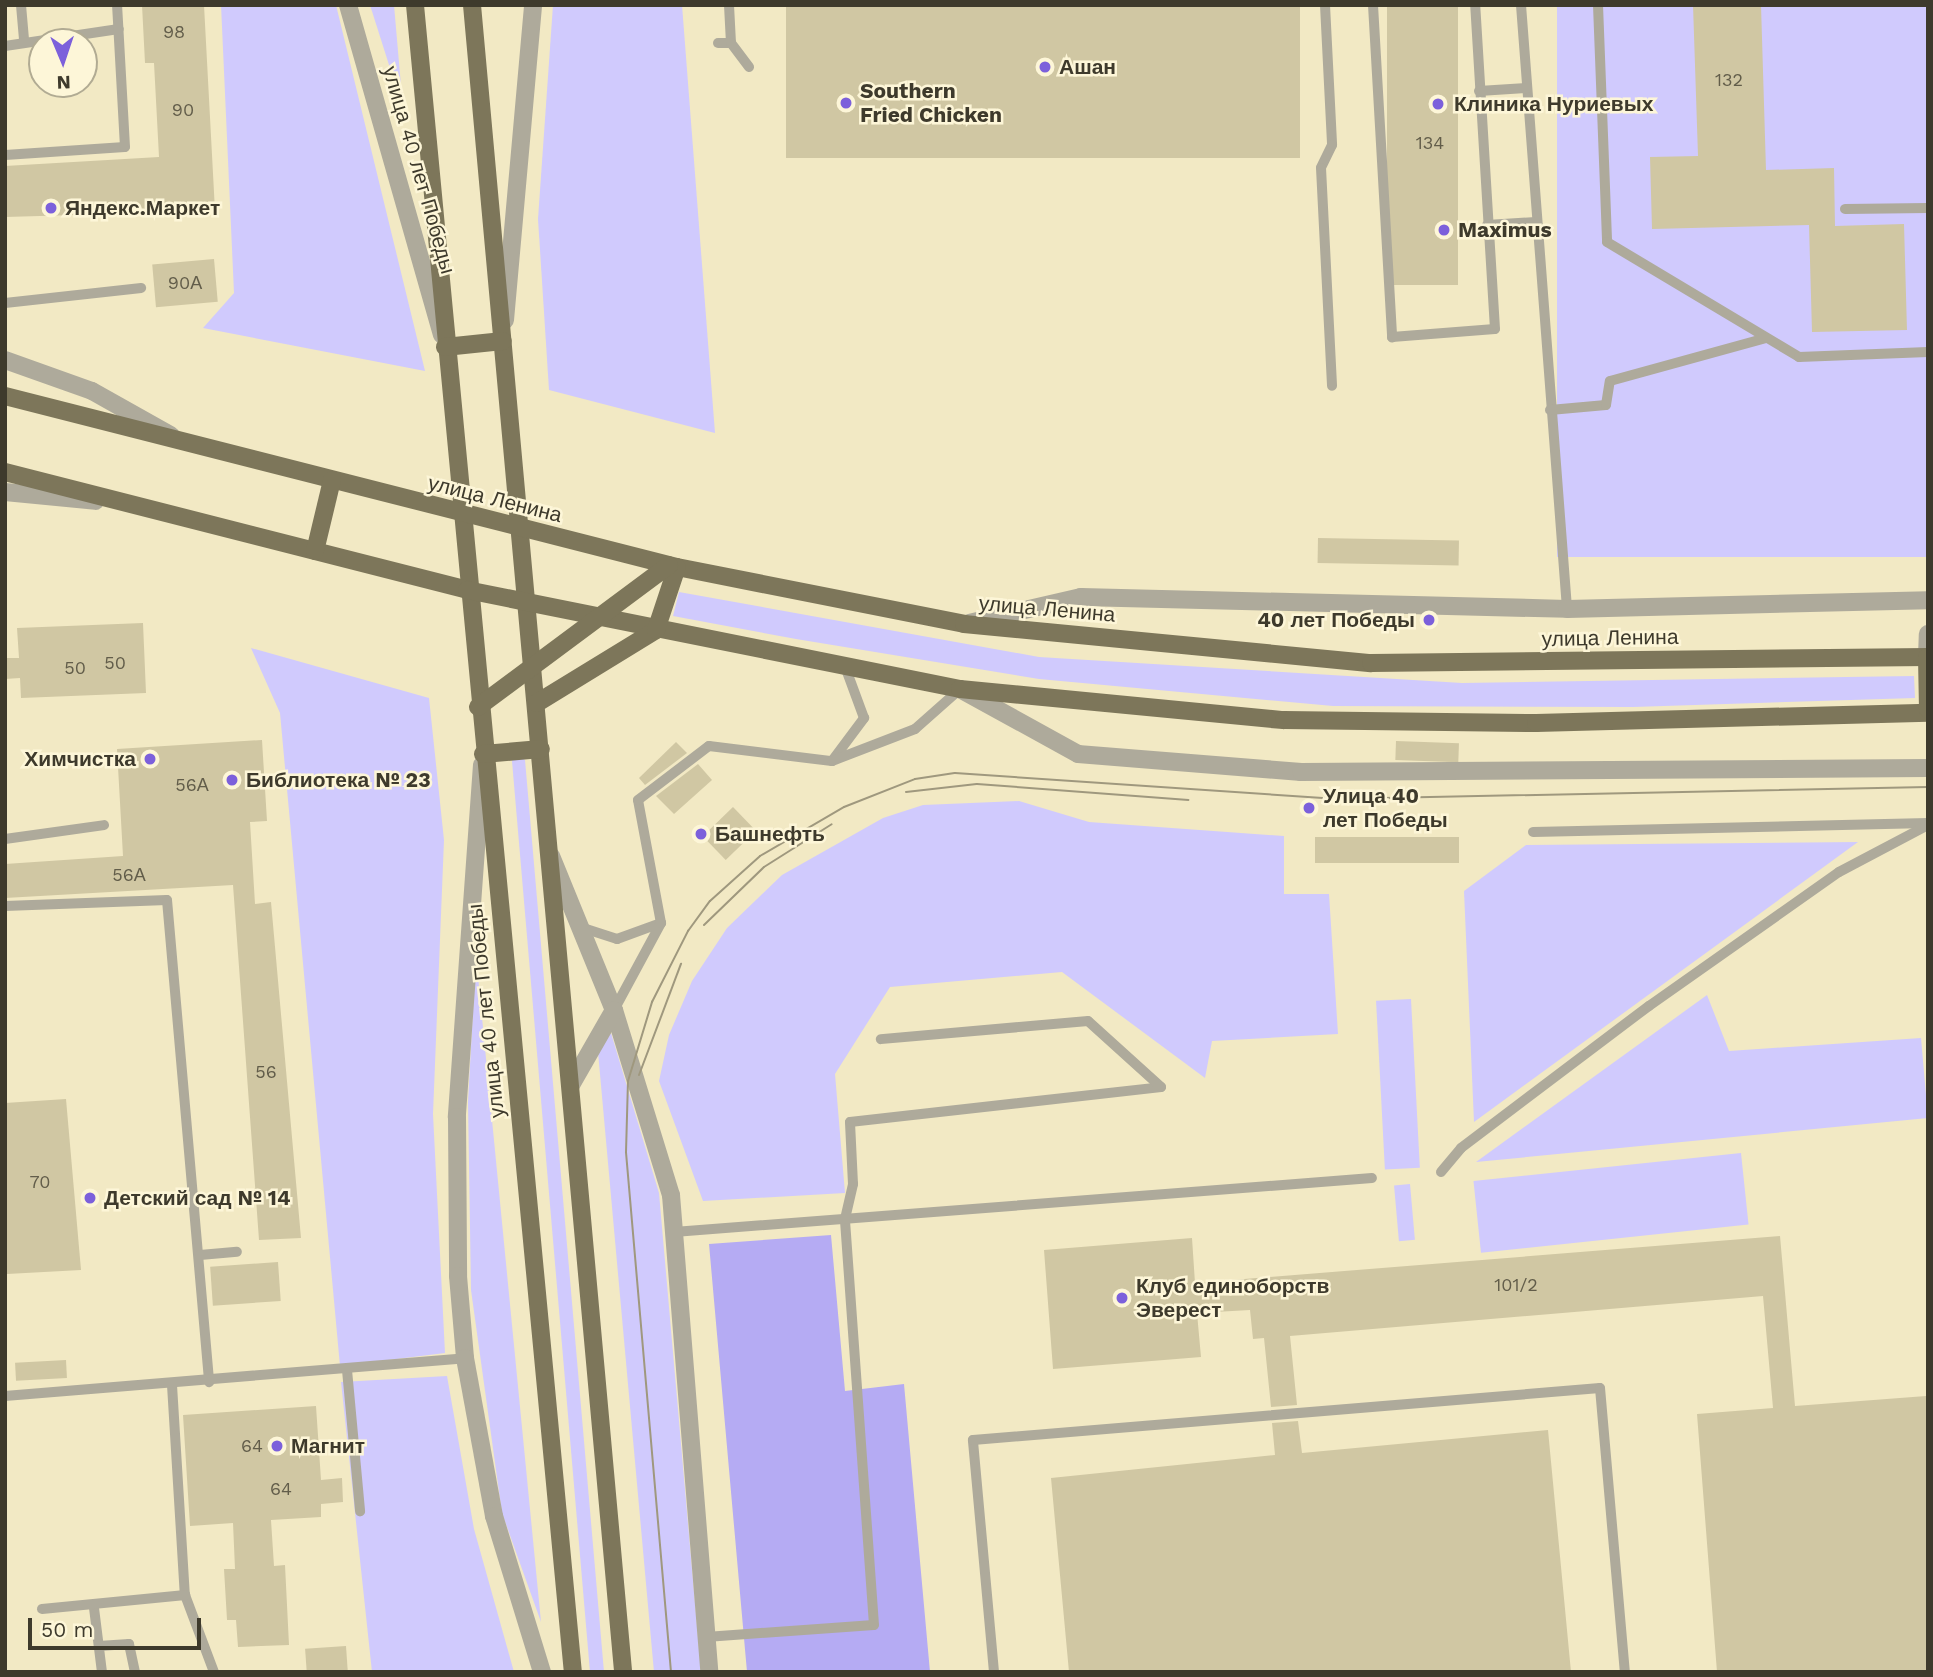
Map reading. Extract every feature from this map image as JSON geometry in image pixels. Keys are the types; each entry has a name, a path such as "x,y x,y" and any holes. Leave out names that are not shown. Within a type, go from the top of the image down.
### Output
{"main road":[{"name":"улица 40 лет Победы","path":"415,5 458,514 573,1672"},
{"path":"472,5 529,603 623,1672"},
{"path":"445,347 503,341"},
{"name":"улица Ленина","path":"5,396 458,514 673,566 964,624 1371,663 1927,657"},
{"path":"5,472 467,590 846,669 960,689 1284,720 1536,723 1928,711 1927,657"},
{"path":"315,551 332,480"},
{"path":"478,708 594,618 673,566"},
{"path":"537,704 656,630 673,566"},
{"path":"483,754 541,750"}],"street":[{"name":"улица 40 лет Победы","path":"348,5 445,347"},
{"path":"503,341 533,5"},
{"name":"улица Ленина","path":"5,360 92,391 182,442"},
{"path":"5,492 130,504"},
{"path":"964,624 1080,597 1567,609 1928,600"},
{"path":"1927,657 1928,634"},
{"path":"960,689 1077,754 1275,770 1928,768"},
{"name":"улица 40 лет Победы","path":"483,754 457,1117 465,1358 494,1517 542,1672"},
{"path":"551,856 614,1010 671,1195 709,1672"},
{"path":"571,1085 614,1010"}],"lane":[{"path":"21,5 24,42"},
{"path":"5,155 125,147 117,5"},
{"path":"729,5 731,43 749,67"},
{"path":"1325,5 1332,145 1321,168 1332,386"},
{"path":"1373,5 1392,337 1495,329 1475,5"},
{"path":"1521,5 1567,609"},
{"path":"1598,5 1608,242 1799,357 1928,352"},
{"path":"5,46 119,29"},
{"path":"718,43 731,43"},
{"path":"1479,91 1527,88"},
{"path":"1845,209 1928,208"},
{"path":"1487,225 1536,222"},
{"path":"5,303 141,288"},
{"path":"1550,410 1606,405 1610,381 1766,338"},
{"path":"832,761 864,718 846,669"},
{"path":"614,1010 661,923 638,800 709,746 832,761 915,729 960,689"},
{"path":"1533,832 1928,824"},
{"path":"1441,1172 1461,1148 1683,982 1839,872 1928,824"},
{"path":"5,839 104,825"},
{"path":"5,906 167,901 209,1382"},
{"path":"580,927 617,939 661,923"},
{"path":"706,1637 874,1625 845,1219 853,1184 850,1122 1161,1087 1088,1021 881,1039"},
{"path":"674,1232 1372,1178"},
{"path":"200,1255 237,1252"},
{"path":"5,1396 209,1382 465,1358"},
{"path":"347,1370 360,1511"},
{"path":"172,1385 185,1595 214,1672"},
{"path":"994,1672 973,1440 1600,1388 1626,1672"},
{"path":"42,1609 94,1608 185,1595"},
{"path":"94,1608 102,1672"},
{"path":"99,1646 129,1644 135,1672"}],"shaded area":[{"path":"221,5 336,5 425,371 203,328 234,293"},
{"path":"370,5 394,5 403,109"},
{"path":"553,5 682,5 715,433 549,390 538,219"},
{"path":"1557,5 1928,5 1928,557 1557,557"},
{"path":"679,592 1039,657 1462,683 1914,676 1915,698 1633,707 1333,706 1039,679 796,639 673,616"},
{"path":"251,648 429,698 444,840 433,1114 445,1353 340,1366 280,713"},
{"path":"516,754 525,760 604,1672 590,1672 512,761"},
{"path":"1019,801 1089,822 1284,836 1284,894 1329,894 1338,1034 1212,1041 1205,1078 1062,972 890,987 835,1074 845,1193 703,1201 659,1081 669,1035 692,981 727,928 782,875 883,818 923,805"},
{"path":"1858,842 1474,1122 1464,891 1526,845"},
{"path":"476,956 541,1622 502,1513 471,1290 468,1102"},
{"path":"1707,995 1729,1051 1921,1038 1928,1118 1476,1162"},
{"path":"1411,999 1420,1168 1385,1170 1376,1001"},
{"path":"611,1033 659,1193 701,1672 654,1672 598,1052"},
{"path":"1741,1153 1749,1225 1481,1253 1473,1181"},
{"path":"1410,1184 1415,1240 1399,1241 1394,1185"},
{"path":"831,1235 845,1391 904,1384 930,1672 747,1672 709,1244"},
{"path":"447,1376 474,1529 514,1672 372,1672 341,1382"}],"building":[{"path":"142,5 204,5 215,211 5,217 5,166 159,157 154,63 145,63"},
{"name":"Ашан","path":"786,5 1300,5 1300,158 786,158"},
{"path":"1387,5 1458,5 1458,285 1387,285"},
{"path":"1693,5 1761,5 1766,170 1834,168 1835,226 1904,224 1907,330 1812,332 1809,225 1652,229 1650,157 1698,156"},
{"path":"214,259 218,302 156,307 152,264"},
{"path":"1318,538 1459,540 1459,565 1318,563"},
{"path":"143,623 146,693 21,698 20,678 5,679 5,658 19,658 17,628"},
{"path":"262,740 267,821 250,822 255,904 271,902 301,1238 259,1240 233,885 5,898 5,864 123,856 117,749"},
{"path":"1396,741 1459,743 1458,762 1395,760"},
{"path":"676,742 687,753 645,785 639,778"},
{"path":"698,764 712,780 674,814 656,796"},
{"path":"733,807 756,831 726,860 703,836"},
{"path":"1315,837 1459,837 1459,863 1315,863"},
{"path":"66,1099 81,1270 7,1274 5,1103"},
{"path":"1780,1236 1795,1406 1926,1396 1928,1672 1717,1672 1697,1414 1773,1408 1763,1296 1290,1336 1297,1405 1271,1407 1264,1338 1253,1339 1250,1310 1197,1313 1201,1357 1053,1369 1044,1250 1192,1238 1195,1283"},
{"path":"278,1262 281,1301 213,1306 210,1267"},
{"path":"66,1360 67,1378 16,1381 15,1363"},
{"path":"316,1406 321,1480 342,1478 343,1502 321,1504 321,1517 271,1520 274,1566 285,1565 289,1645 238,1647 236,1620 227,1620 224,1569 235,1569 233,1523 190,1526 183,1415"},
{"path":"1298,1421 1302,1453 1548,1430 1571,1672 1069,1672 1051,1478 1275,1455 1272,1423"},
{"path":"346,1646 348,1672 307,1672 305,1649"}],"tram line":[{"path":"671,1672 626,1152 628,1081 652,1002 688,931 710,901 760,856 844,807 915,779 955,773 1334,799 1928,787"},
{"path":"906,792 977,784 1188,800"},
{"path":"704,925 764,867 832,824"},
{"path":"639,1075 681,964"}],"place":[{"name":"Ашан","path":"1045,67"},
{"name":"Southern Fried Chicken","path":"846,103"},
{"name":"Клиника Нуриевых","path":"1438,104"},
{"name":"Яндекс.Маркет","path":"51,208"},
{"name":"Maximus","path":"1444,230"},
{"name":"40 лет Победы","path":"1429,620"},
{"name":"Химчистка","path":"150,759"},
{"name":"Библиотека № 23","path":"232,780"},
{"name":"Улица 40 лет Победы","path":"1309,808"},
{"name":"Башнефть","path":"701,834"},
{"name":"Детский сад № 14","path":"90,1198"},
{"name":"Клуб единоборств Эверест","path":"1122,1298"},
{"name":"Магнит","path":"277,1446"}]}
